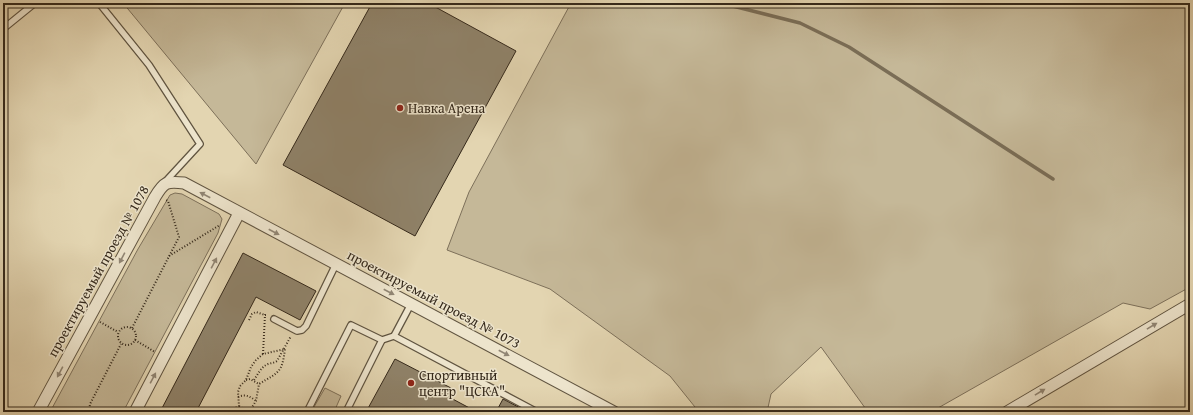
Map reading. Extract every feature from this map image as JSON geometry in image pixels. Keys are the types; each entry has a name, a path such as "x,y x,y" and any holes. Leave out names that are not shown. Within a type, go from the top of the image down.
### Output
{"street":[{"name":"проектируемый проезд № 1078","path":"38,412 162,185 171,182 184,183 239,213"},
{"name":"проектируемый проезд № 1073","path":"239,213 610,411"},
{"path":"135,412 239,213"},
{"path":"1007,412 1190,304"}],"lane":[{"path":"3,29 35,3"},
{"path":"99,3 149,65 200,144 162,185"},
{"path":"274,319 297,331 302,330 306,326 336,264"},
{"path":"346,412 382,340 394,336 411,304"},
{"path":"307,412 352,325 382,340"},
{"path":"394,336 537,412"}],"path":[{"path":"132,328 179,237 168,201 165,199"},
{"path":"168,257 224,223"},
{"path":"249,320 252,314 256,312 274,319"},
{"path":"263,354 265,315"},
{"path":"95,319 118,332"},
{"path":"127,326 132,328 136,336 135,340 131,344 121,344 118,340 118,332 127,326"},
{"path":"254,380 262,368 277,361 295,330"},
{"path":"135,340 157,353"},
{"path":"89,412 90,404 121,344"},
{"path":"285,349 284,362 281,369 278,373 259,384 256,401 248,412 239,406 238,392 252,367 263,354 285,349"},
{"path":"246,380 254,380 259,384"},
{"path":"238,397 244,395 256,401"},
{"path":"228,412 239,406"}],"shaded area":[{"path":"123,3 345,3 256,164"},
{"path":"571,3 1190,3 1190,287 1150,309 1123,303 931,412 868,412 821,347 771,394 767,412 699,412 670,376 550,289 447,250 469,192"},
{"path":"175,193 182,194 219,214 222,219 218,233 123,412 50,412 138,249 170,195"},
{"path":"325,388 341,396 334,412 315,412 314,407"}],"building":[{"name":"Навка Арена","path":"372,3 428,3 516,51 415,236 283,165"},
{"path":"243,253 316,291 300,320 256,297 196,412 160,412"},
{"name":"Спортивный центр \"ЦСКА\"","path":"395,359 451,388 447,396 477,412 366,412"},
{"name":"Спортивный центр \"ЦСКА\"","path":"503,399 528,412 496,412"}],"waterway":[{"path":"721,3 800,23 849,47 1053,179"}],"place":[{"name":"Навка Арена","path":"400,108"},
{"name":"Спортивный центр \"ЦСКА\"","path":"411,383"}]}
